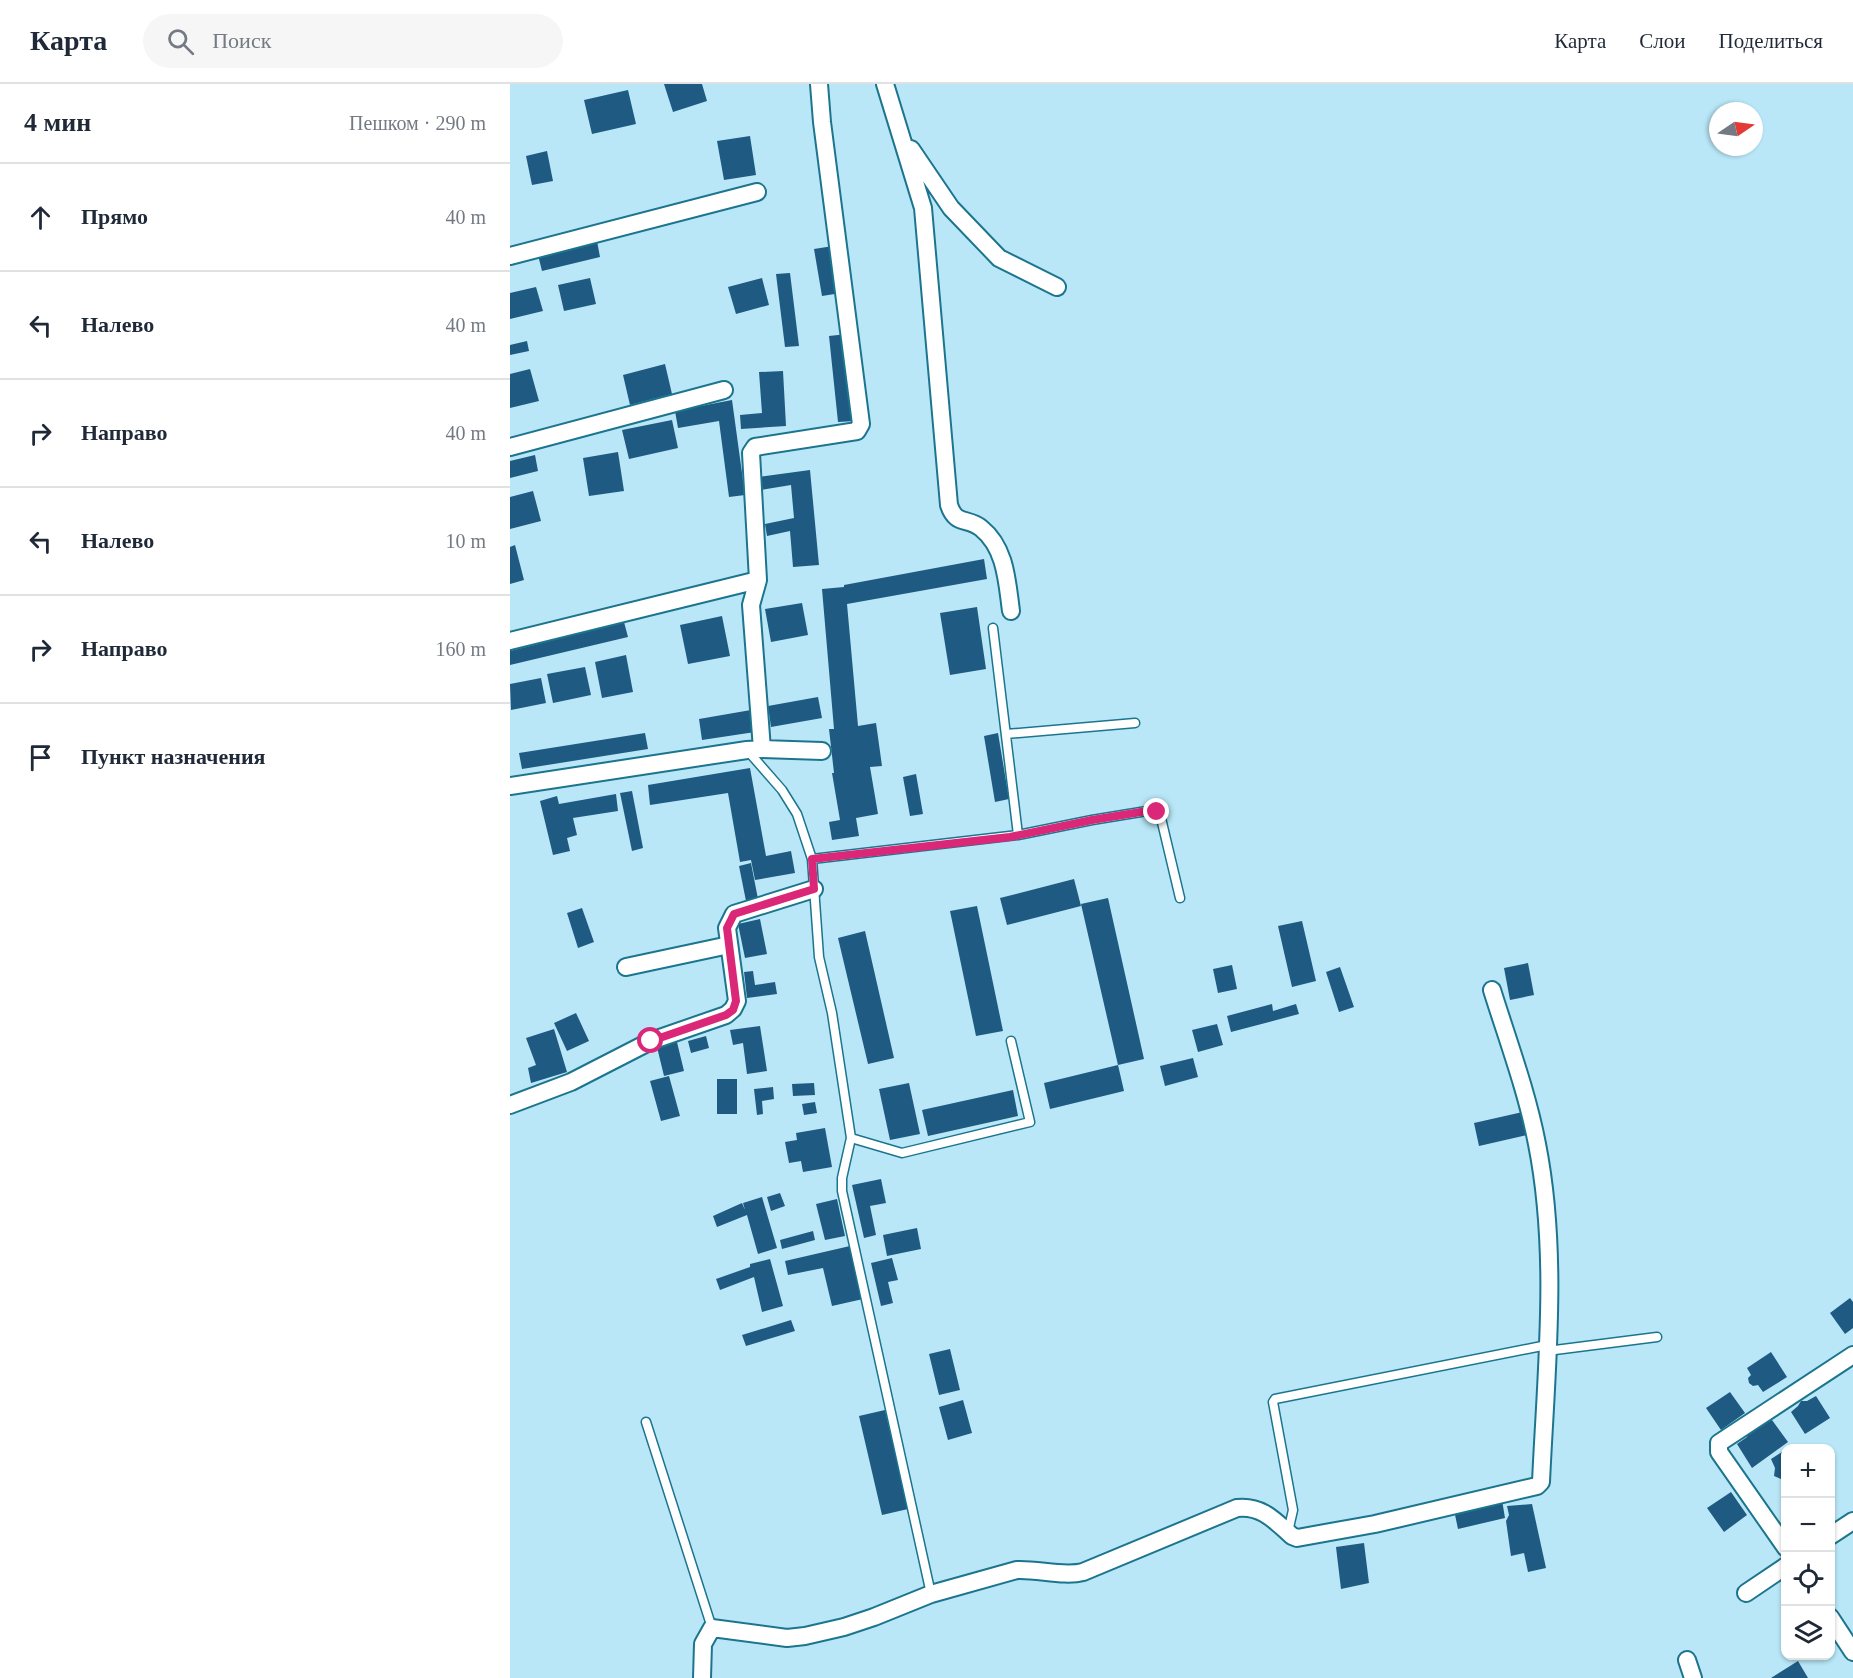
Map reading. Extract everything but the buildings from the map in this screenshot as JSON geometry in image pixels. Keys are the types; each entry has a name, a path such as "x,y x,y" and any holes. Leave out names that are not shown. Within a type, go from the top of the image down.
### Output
{"street":[{"path":"754,749 752,605 758,580 752,449 857,431 861,424 819,84"},
{"path":"885,84 923,208 949,505 958,520 974,524 982,529 997,547 1003,561 1011,611"},
{"path":"901,133 951,208 999,258 1057,287"},
{"path":"510,256 757,192"},
{"path":"510,447 724,390"},
{"path":"510,641 758,580"},
{"path":"510,786 754,749 822,751"},
{"path":"510,1105 571,1082 651,1041 726,1015 733,1010 736,1001 727,928 734,914 814,889"},
{"path":"626,968 729,945"},
{"path":"702,1678 703,1644 712,1628 787,1638 805,1636 843,1627 931,1594 1017,1570 1075,1574 1083,1572 1246,1507 1265,1512 1297,1538 1375,1524 1537,1486 1541,1482 1547,1348 1548,1259 1545,1203 1537,1144 1492,990"},
{"path":"1781,1542 1719,1452 1719,1443 1853,1355"},
{"path":"1835,1533 1853,1521"},
{"path":"1746,1593 1781,1569"},
{"path":"1835,1625 1853,1652"},
{"path":"1687,1660 1693,1678"}],"lane":[{"path":"993,628 1018,836"},
{"path":"1006,734 1135,723"},
{"path":"754,749 797,814 812,859 819,957 832,1013 851,1138 842,1178 842,1191 931,1594"},
{"path":"812,859 1018,836 1153,810 1160,814 1180,898"},
{"path":"851,1138 902,1153 1030,1122 1011,1041"},
{"path":"1288,1532 1293,1510 1275,1399 1547,1348 1657,1337"},
{"path":"646,1422 712,1628"}],"route":[{"path":"651,1041 726,1015 733,1010 736,1001 727,928 729,920 734,914 814,889 812,859 1010,837 1092,820 1153,810 1157,812"}]}
